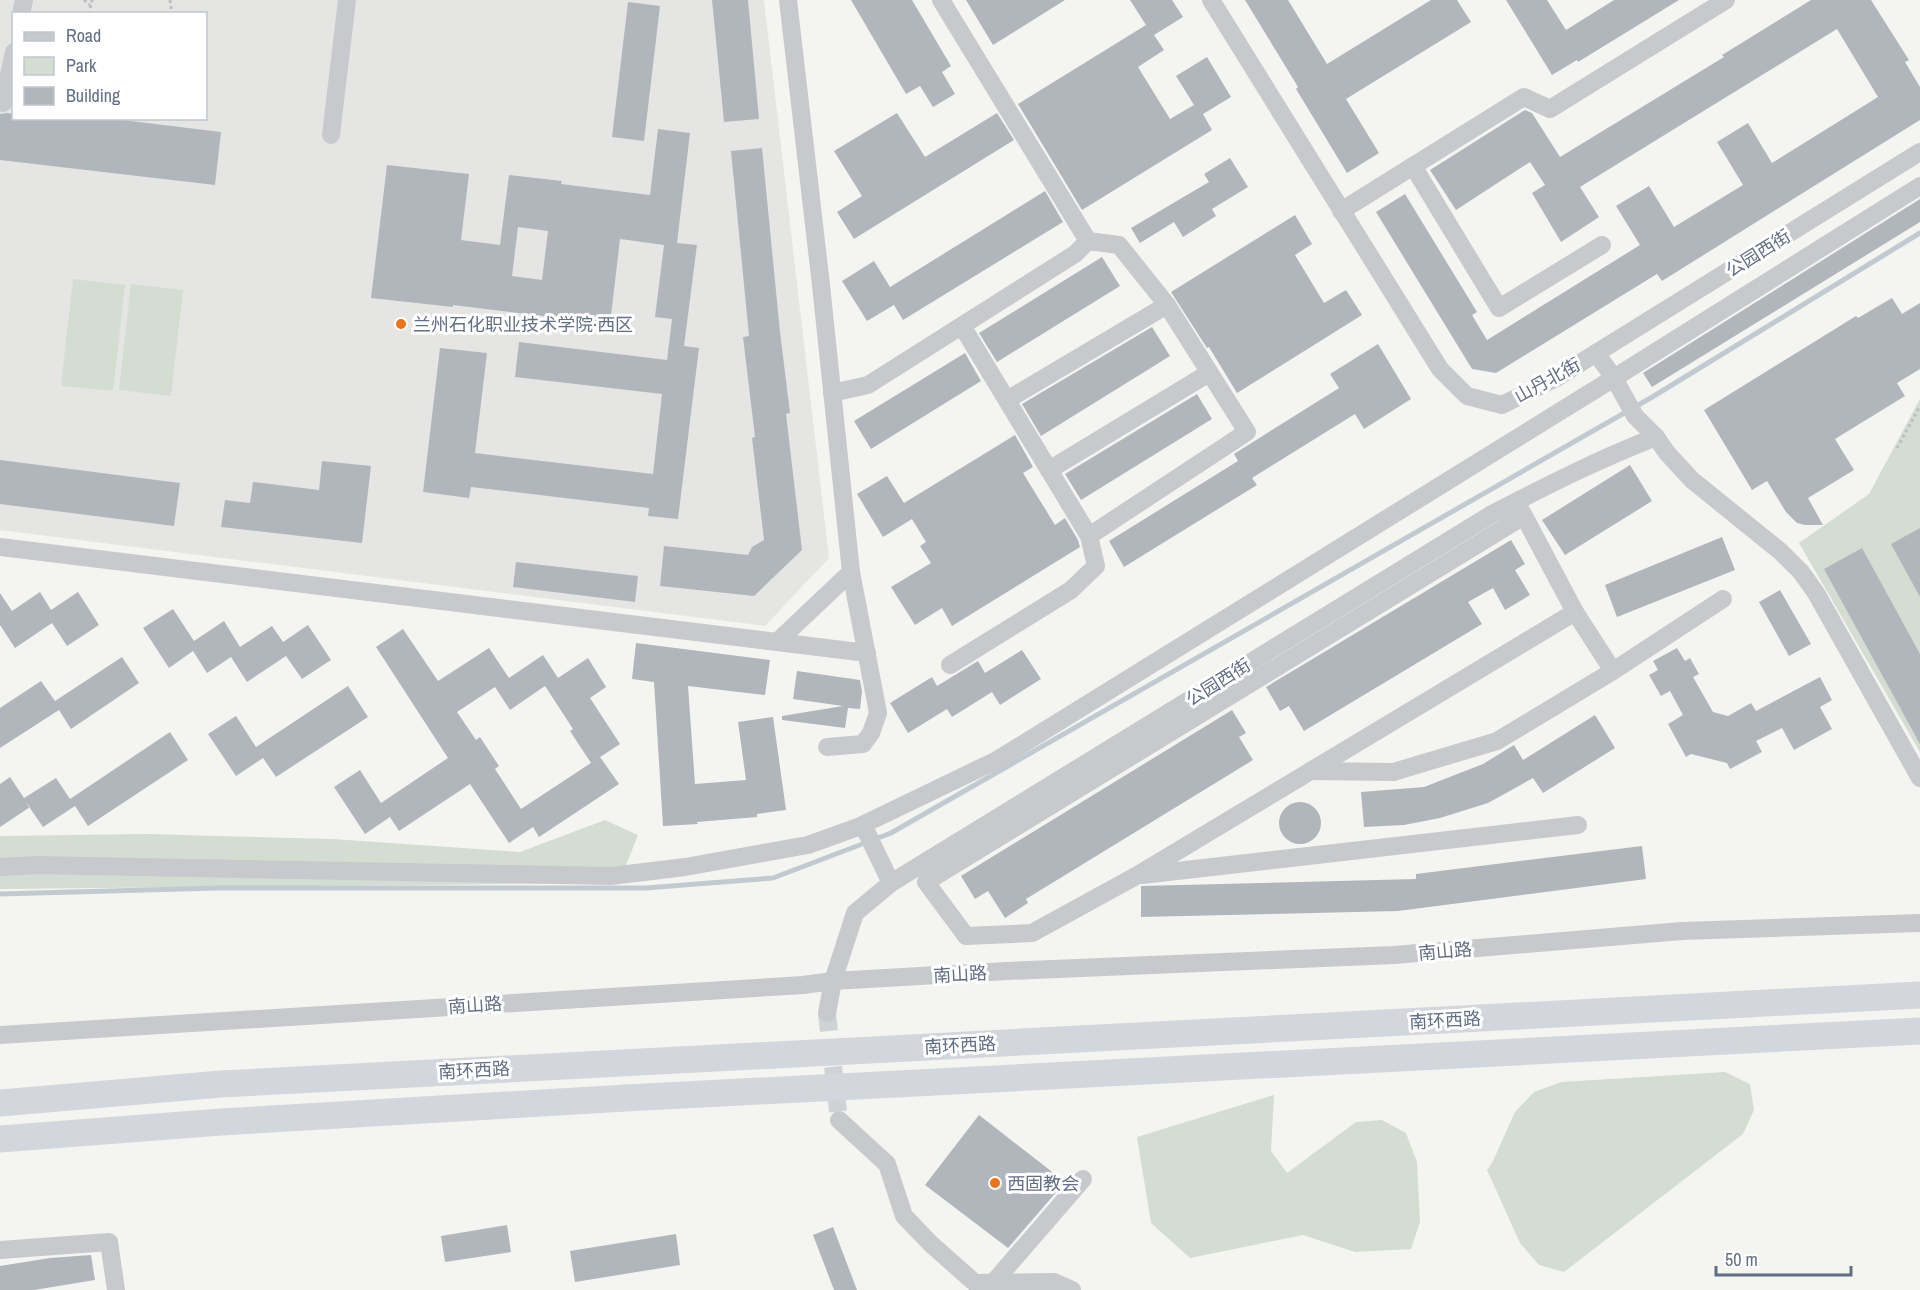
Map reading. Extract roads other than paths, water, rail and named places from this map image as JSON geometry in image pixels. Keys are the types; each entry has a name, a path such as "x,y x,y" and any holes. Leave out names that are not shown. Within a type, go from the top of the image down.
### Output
{"highway":[{"name":"南环西路","path":"0,1103 221,1084 1920,995"},
{"name":"南环西路","path":"0,1139 220,1122 626,1098 1920,1031"}],"street":[{"path":"331,135 347,0"},
{"path":"788,0 851,572 878,713 871,733 863,744 827,747"},
{"path":"941,0 1088,241"},
{"name":"山丹北街","path":"1211,0 1440,369 1467,396 1502,405 1556,378 1596,353 1617,383 1635,416 1692,480 1758,532 1801,572 1816,593 1920,778"},
{"path":"1341,210 1524,97 1550,109 1726,0"},
{"path":"3,103 12,61"},
{"name":"公园西街","path":"1596,353 1920,152"},
{"path":"1413,166 1499,308 1602,245"},
{"path":"0,867 48,865 611,876 765,854 865,830 997,760 1617,383 1920,186"},
{"path":"832,393 868,385 1075,254 1088,241"},
{"path":"1088,241 1119,245 1167,305 1247,432 1089,536"},
{"path":"1007,400 1167,305"},
{"path":"950,665 1071,590 1096,566 1089,536 962,326"},
{"path":"1049,470 1209,373"},
{"name":"公园西街","path":"827,1013 833,981 855,913 891,883 1492,514 1520,509 1614,453 1656,437"},
{"path":"1575,612 1136,876 1032,933 966,936 926,882 1520,509 1575,612 1613,670"},
{"path":"0,546 867,653"},
{"path":"777,642 851,572"},
{"path":"1310,771 1393,772 1497,741 1723,599"},
{"path":"1136,876 1578,825"},
{"path":"865,830 891,883"},
{"name":"南山路","path":"0,1035 1007,971 1394,955 1682,931 1920,923"},
{"path":"839,1120 886,1164 904,1216 931,1244 975,1283 1054,1282 1072,1290"},
{"path":"993,1283 1083,1179"},
{"path":"0,1250 109,1242 116,1290"}],"waterway":[{"path":"0,894 218,888 646,888 773,878 891,833 1654,396 1920,233"}],"tunnel":[{"path":"827,1013 839,1120"}],"place":[{"name":"兰州石化职业技术学院·西区","path":"401,324"},
{"name":"西固教会","path":"995,1183"}]}
